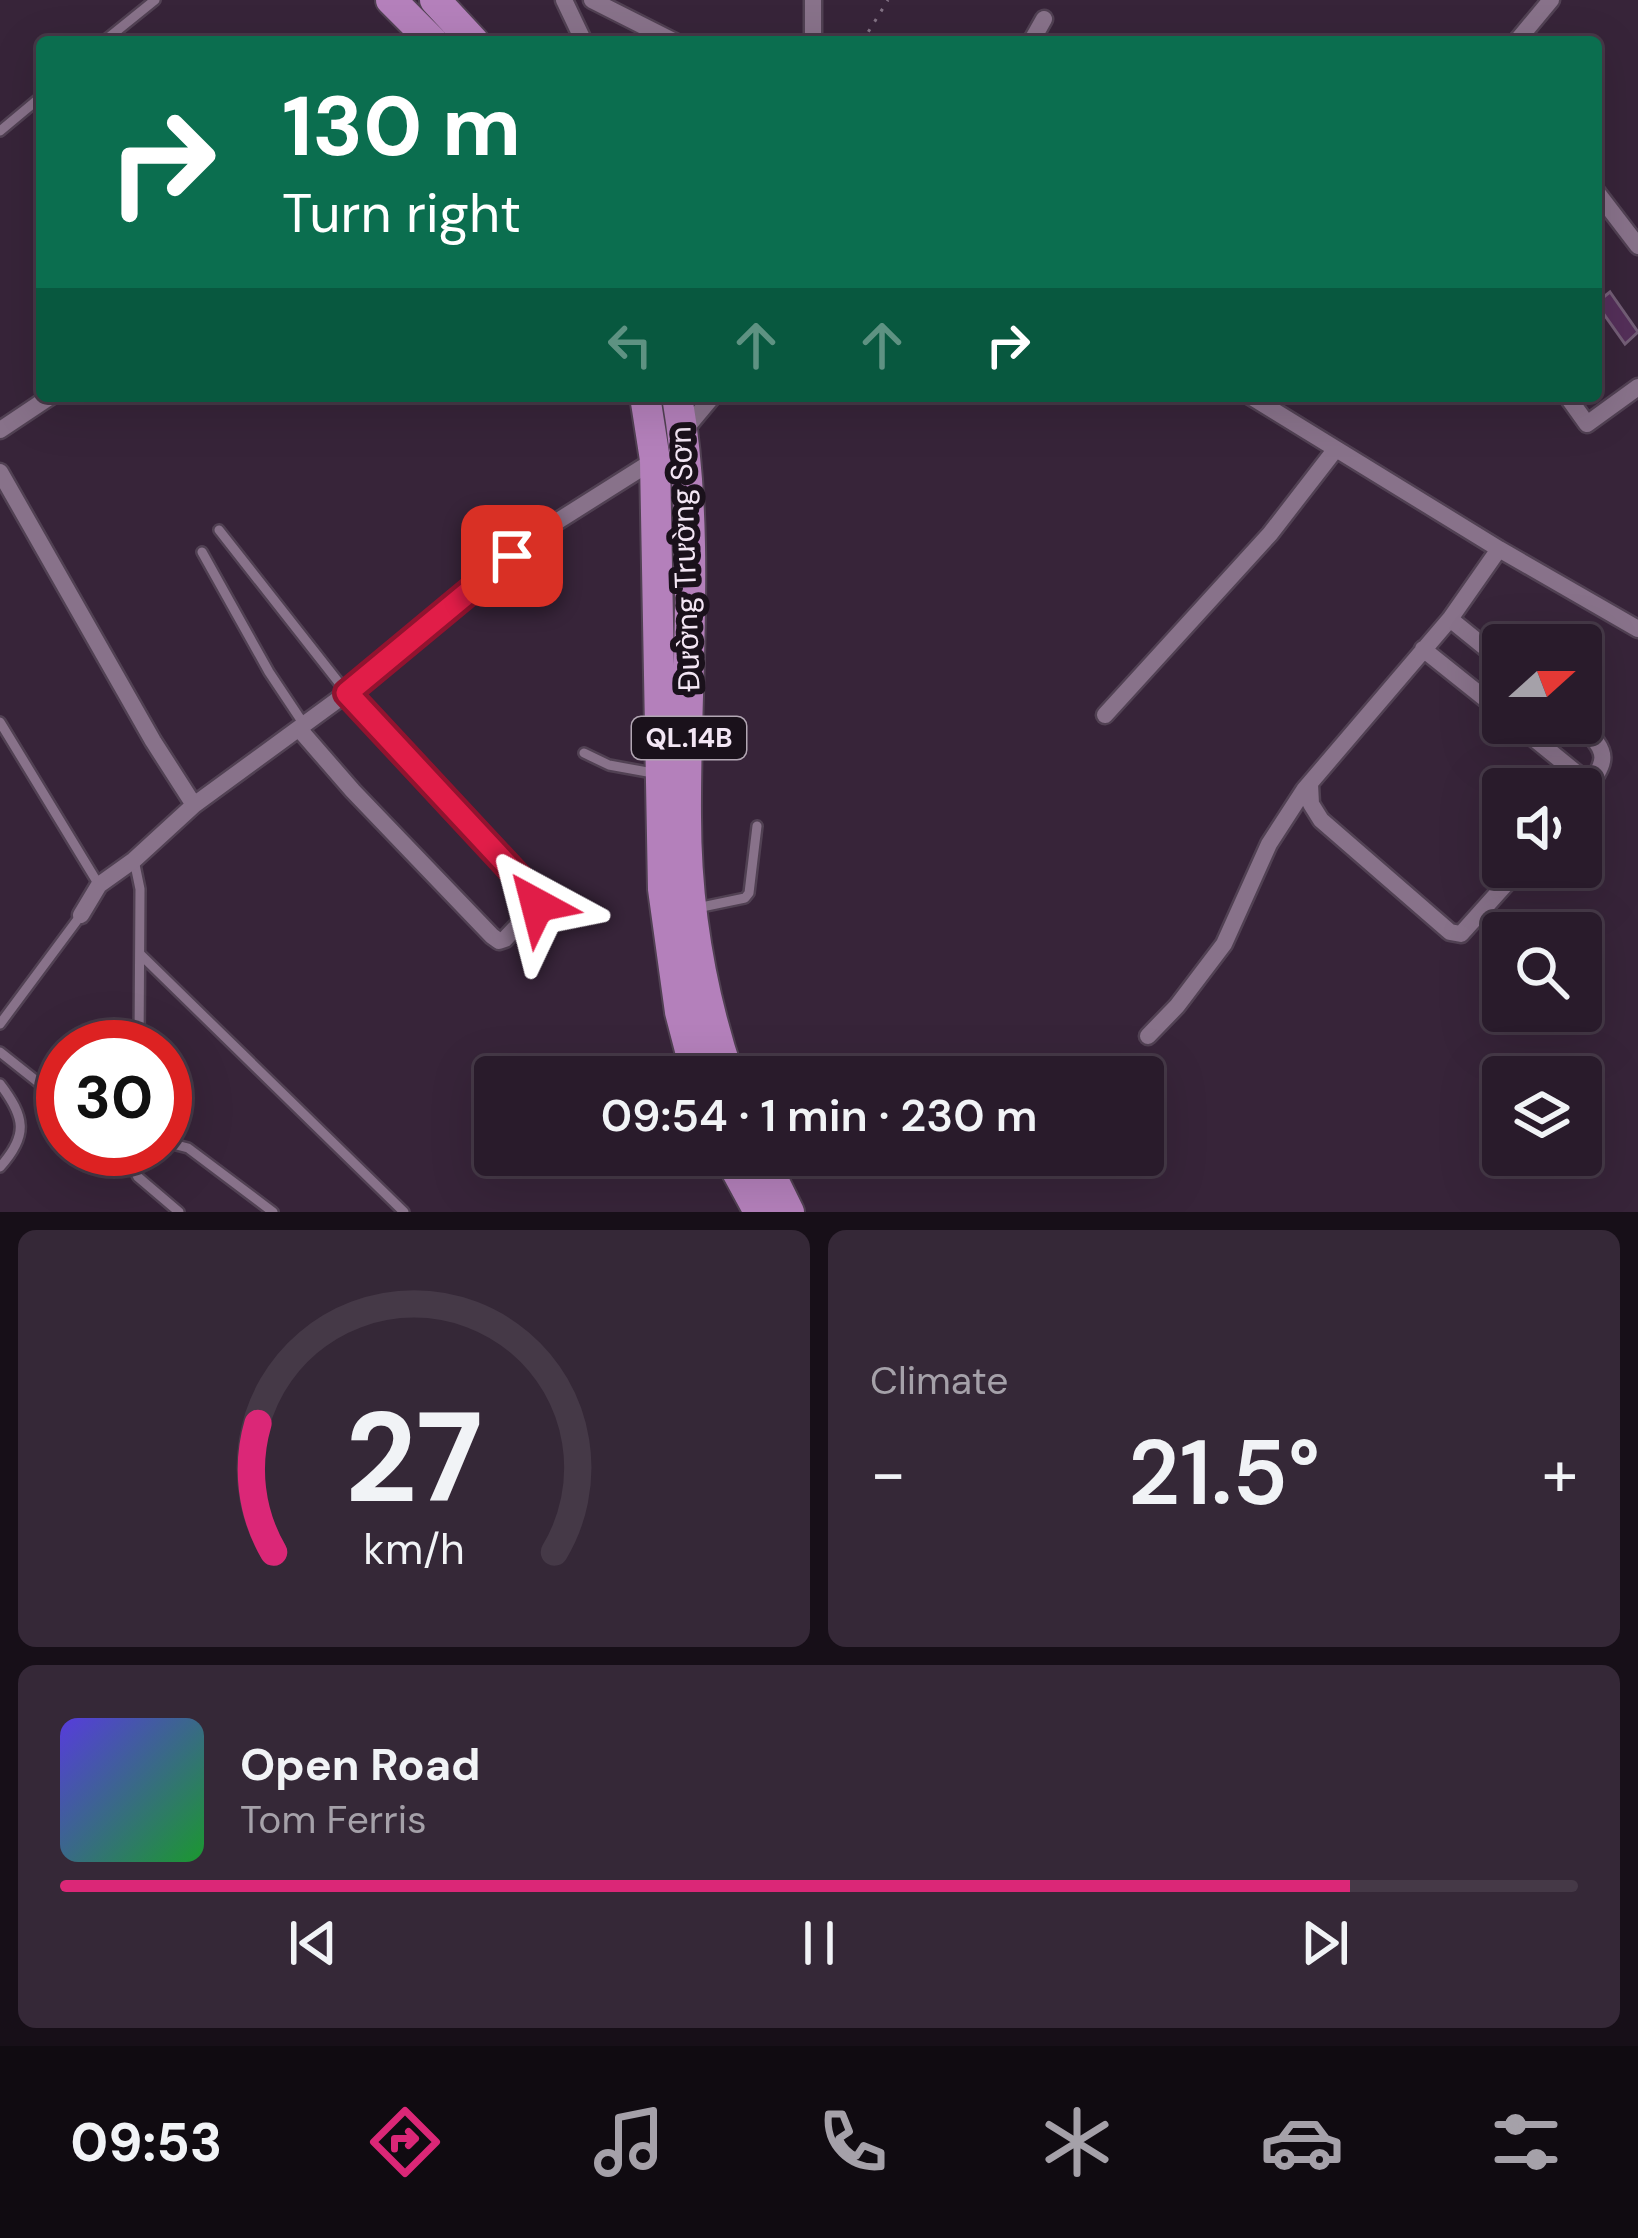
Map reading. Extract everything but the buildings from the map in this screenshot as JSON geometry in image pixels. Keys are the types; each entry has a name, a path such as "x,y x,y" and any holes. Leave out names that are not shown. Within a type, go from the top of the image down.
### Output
{"highway":[{"path":"392,0 427,36"},
{"path":"435,0 468,36"},
{"name":"Đường Trường Sơn","path":"646,402 655,460 660,606 658,774 671,960 692,1056"},
{"name":"Đường Trường Sơn","path":"678,402 690,605 686,817 692,909 723,1056"},
{"path":"739,1176 759,1212"},
{"path":"771,1176 789,1212"}],"street":[{"path":"564,0 581,36"},
{"path":"592,0 664,36"},
{"path":"813,0 813,36"},
{"path":"1521,36 1551,0"},
{"path":"1034,36 1044,19"},
{"path":"1602,199 1638,246"},
{"path":"1572,402 1587,424 1638,387"},
{"path":"0,430 42,402"},
{"path":"81,915 99,885 194,805 303,728 542,531 655,460 707,402"},
{"path":"1259,402 1638,629"},
{"path":"1105,715 1270,534 1334,450"},
{"path":"0,472 194,805"},
{"path":"1148,1036 1224,944 1269,844 1310,783 1450,619 1499,549"},
{"path":"1450,619 1482,645"},
{"path":"1424,649 1482,696"},
{"path":"303,728 353,791 492,936 505,939 533,912 537,905 534,894 347,693"},
{"path":"1537,744 1563,768"},
{"path":"1310,783 1311,804 1321,820 1450,932 1461,934 1472,926 1504,888"}],"lane":[{"path":"110,36 155,0"},
{"path":"0,131 36,101"},
{"path":"220,530 347,693"},
{"path":"202,552 303,728"},
{"path":"0,722 99,885"},
{"path":"584,753 609,766 658,774"},
{"path":"692,909 745,898 749,893 757,826"},
{"path":"134,860 140,889 140,1020"},
{"path":"0,1024 81,915"},
{"path":"141,955 404,1212"},
{"path":"0,1052 36,1081"},
{"path":"0,1084 20,1117 22,1134 0,1166"},
{"path":"192,1151 273,1212"},
{"path":"137,1176 179,1212"}],"path":[{"path":"866,36 888,0"}],"route":[{"path":"512,556 347,693 534,894 537,905"}]}
